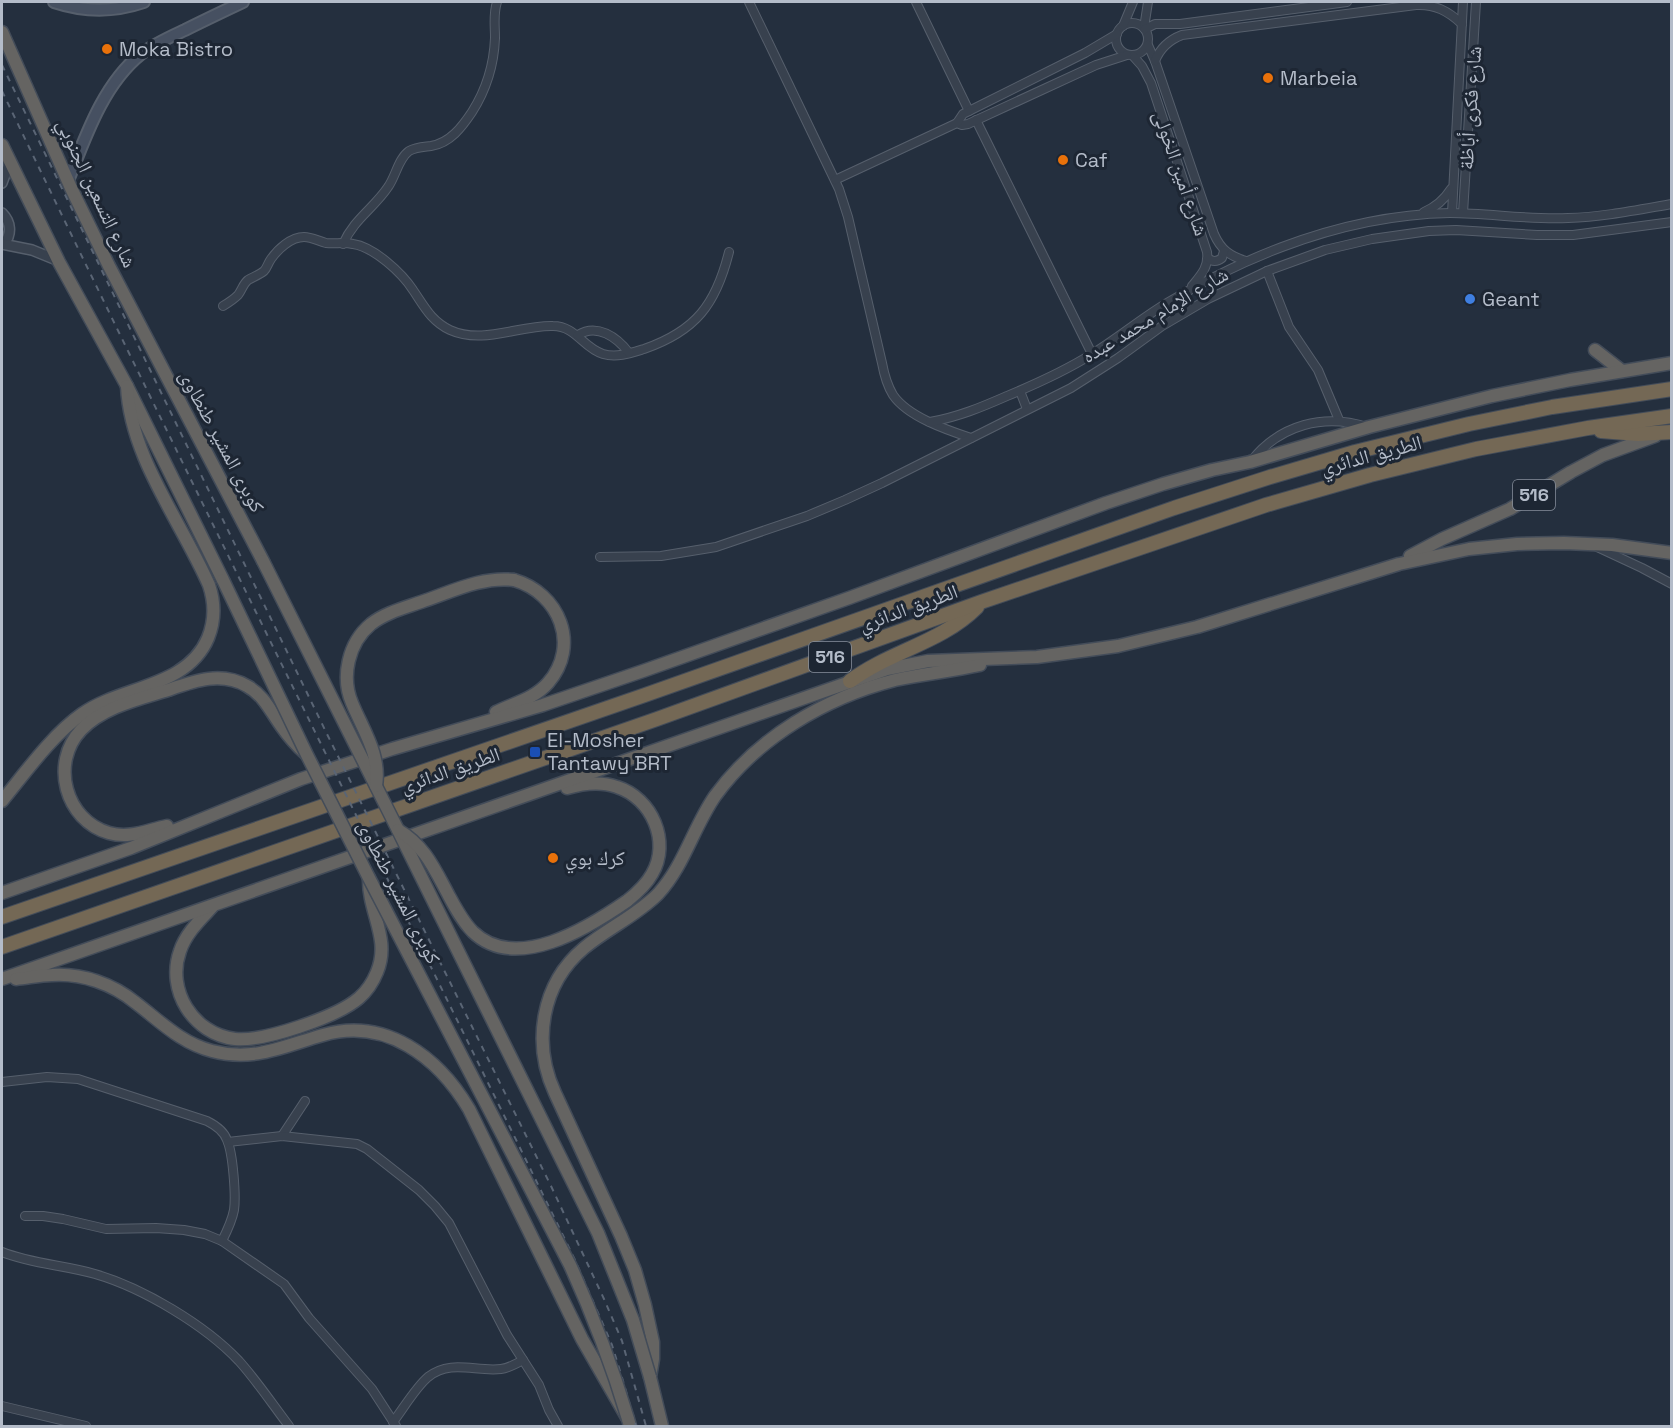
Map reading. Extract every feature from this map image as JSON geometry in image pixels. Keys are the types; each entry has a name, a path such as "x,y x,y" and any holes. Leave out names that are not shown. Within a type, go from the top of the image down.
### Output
{"highway":[{"name":"شارع التسعين الجنوبي","path":"2,32 68,181 161,368"},
{"path":"2,145 59,262 127,386 129,410 139,444 209,585 214,610 209,635 196,657 177,673 101,702 76,718 61,732 2,801"},
{"path":"1595,350 1622,371"},
{"name":"الطريق الدائري","path":"2,893 112,855 266,792 336,767 399,746 543,705 753,632 1135,493 1369,427 1492,396 1671,363"},
{"name":"كوبرى المشير طنطاوى","path":"161,368 398,830 598,1233 629,1310 650,1377 662,1426"},
{"name":"كوبرى المشير طنطاوى","path":"127,386 307,755 570,1265 608,1356 629,1423"},
{"name":"الطريق الدائري","path":"2,917 1260,480 1373,447 1469,424 1563,405 1671,389"},
{"name":"الطريق الدائري","path":"2,947 657,719 981,602 1318,489 1450,455 1588,428 1671,416"},
{"name":"516","path":"1588,428 1621,433 1671,432"},
{"name":"516","path":"1399,564 1442,539 1510,509 1603,455 1671,432"},
{"name":"516","path":"2,979 886,669 928,661 1064,655 1145,641 1399,564 1446,553 1493,546 1541,543 1588,544 1671,553"},
{"path":"376,787 374,753 351,702 347,686 349,660 357,641 376,621 405,608 481,582 498,579 514,580 536,590 554,608 562,630 562,655 557,670 542,689 475,725"},
{"path":"850,681 873,666 948,630 981,602"},
{"path":"650,1377 653,1341 635,1270 550,1083 544,1062 543,1020 557,980 584,948 639,910 664,886 683,858 699,825 722,787 745,761 771,738 814,711 861,691 901,679 1002,659"},
{"path":"192,823 165,826 133,835 117,834 94,826 77,810 66,789 65,765 69,750 81,730 112,710 194,681 216,678 231,680 254,690 266,702 283,729 307,755"},
{"path":"398,830 411,838 424,852 467,926 478,936 497,946 519,949 534,947 592,923 627,901 648,881 656,866 659,836 655,822 637,798 618,787 594,783 578,785 514,800"},
{"path":"213,905 188,934 180,950 176,966 177,984 186,1008 197,1021 212,1031 236,1039 262,1036 313,1021 346,1006 359,998 374,979 381,956 382,940 370,899 369,878"},
{"path":"2,979 63,975 93,980 129,998 180,1038 219,1053 260,1054 324,1035 356,1031 387,1036 415,1050 441,1072 469,1109 582,1339 629,1423"}],"main road":[{"path":"54,2 100,10 118,9 144,2"},
{"path":"68,181 102,103 121,74 134,60 157,43 243,2"}],"street":[{"path":"343,243 358,219 387,188 406,154 418,147 437,145 447,140 461,127 473,109 487,80 492,59 495,37 494,14 497,2"},
{"path":"749,2 835,180 845,208 888,386 901,404 930,422 971,438"},
{"path":"916,2 969,111"},
{"path":"835,180 957,123 961,116 969,111 1093,49 1117,34 1133,2"},
{"path":"957,123 965,125 1096,65 1142,53 1148,45 1148,35 1145,29 1148,2"},
{"path":"1145,29 1155,24 1180,24 1347,2"},
{"name":"شارع فكرى أباظة","path":"1452,213 1463,2"},
{"name":"شارع فكرى أباظة","path":"1463,213 1476,2"},
{"path":"1155,61 1165,45 1182,35 1416,5 1441,8 1452,14 1462,24"},
{"path":"1123,26 1134,23 1145,29"},
{"path":"1117,34 1118,48 1130,55"},
{"name":"شارع أمين الخولى","path":"1148,45 1218,243 1224,251 1246,261"},
{"name":"شارع أمين الخولى","path":"1130,55 1142,66 1151,83 1206,248 1208,258 1203,272 1188,290"},
{"path":"976,120 1092,354"},
{"path":"2,183 10,161"},
{"path":"1416,215 1438,204 1452,188"},
{"name":"شارع الإمام محمد عبده","path":"930,422 965,414 1020,392 1092,354 1188,290 1246,261 1302,240 1354,225 1416,215 1463,213 1541,218 1586,217 1671,204"},
{"path":"2,213 10,227 10,234 3,244 32,250 59,262"},
{"path":"1586,217 1587,233"},
{"name":"شارع الإمام محمد عبده","path":"600,557 680,554 734,542 845,500 1084,379 1192,308 1224,291 1267,271 1308,256 1358,242 1429,231 1466,230 1537,235 1587,233 1671,222"},
{"path":"223,306 235,298 249,280 263,272 275,254 292,240 307,237 327,243 354,244 364,247 390,265 412,288 431,316 450,330 465,335 481,336 551,326 568,329 591,348 603,354 615,355 660,343 695,320 705,309 715,291 729,252"},
{"path":"1302,240 1308,256"},
{"path":"1208,258 1218,261 1222,258 1224,251"},
{"path":"1267,271 1289,327 1314,363 1339,420"},
{"path":"578,335 590,330 604,332 629,353"},
{"path":"1020,392 1027,409"},
{"path":"1250,462 1263,448 1287,431 1311,422 1339,420 1369,427"},
{"path":"1588,544 1624,559 1671,584"},
{"path":"2,1082 47,1077 87,1081 207,1121 220,1130 228,1142 235,1196 231,1220 222,1241"},
{"path":"282,1136 304,1101"},
{"path":"228,1142 282,1136 351,1143 362,1147 427,1198 455,1232 507,1335 539,1385 558,1426"},
{"path":"25,1216 51,1217 95,1228 114,1230 156,1228 184,1230 206,1234 222,1241 284,1284 309,1318 372,1389 395,1424 420,1386 435,1372 457,1366 499,1369 523,1360"},
{"path":"2,1252 29,1261 94,1274 149,1296 197,1326 227,1349 290,1426"},
{"path":"2,1406 86,1426"}],"railway":[{"path":"2,65 326,732 551,1186 622,1341 646,1426"},
{"path":"2,91 575,1260 612,1345 636,1426"}],"place":[{"name":"Moka Bistro","path":"107,49"},
{"name":"Marbeia","path":"1268,78"},
{"name":"Caf","path":"1063,160"},
{"name":"Geant","path":"1470,299"},
{"name":"El-Mosher Tantawy BRT","path":"535,752"},
{"name":"كرك بوي","path":"553,858"}]}
